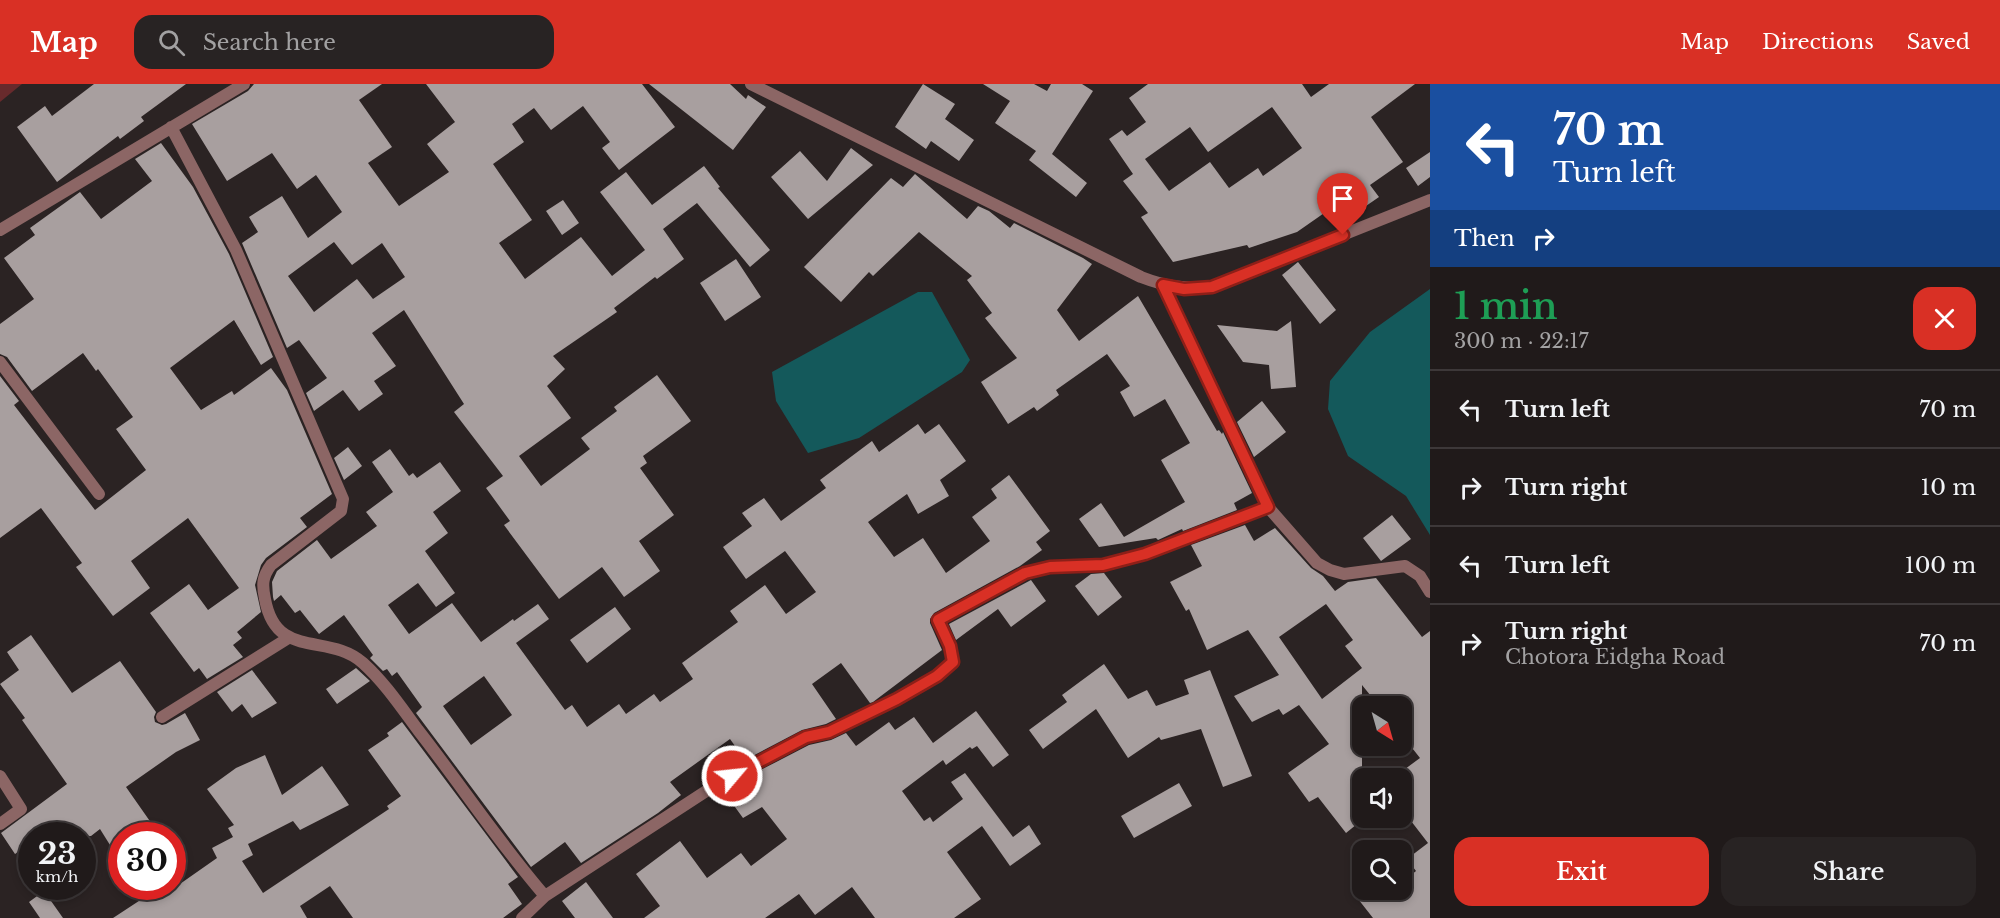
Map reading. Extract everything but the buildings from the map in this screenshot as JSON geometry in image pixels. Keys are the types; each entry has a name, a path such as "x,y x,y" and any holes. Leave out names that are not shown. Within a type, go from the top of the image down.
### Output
{"street":[{"path":"0,230 244,84"},
{"path":"751,84 1141,277 1184,289 1212,287 1430,200"},
{"path":"171,127 237,250 343,499 341,511 271,565 262,585 267,611 277,629 297,642 342,651 361,661 380,680 510,856 545,896"},
{"path":"1163,285 1268,507 1317,563 1330,570 1344,574 1405,566 1420,576 1430,591"},
{"path":"0,362 99,494"},
{"path":"522,918 545,896 714,786 806,737 829,732 897,699 937,676 953,662 950,646 938,620 1025,573 1050,567 1103,565 1145,554 1268,507"},
{"path":"162,717 290,637"},
{"path":"0,776 21,809 0,824"}],"shaded area":[{"path":"0,84 22,84 0,102"}],"water":[{"path":"1430,289 1430,535 1406,496 1348,456 1328,409 1330,381 1370,332"},
{"path":"918,292 932,292 970,360 962,372 859,438 808,453 776,401 772,372"}],"route":[{"path":"732,776 806,737 829,732 897,699 937,676 953,662 950,646 938,620 1025,573 1050,567 1103,565 1145,554 1268,507 1163,285 1184,289 1212,287 1343,235"}]}
